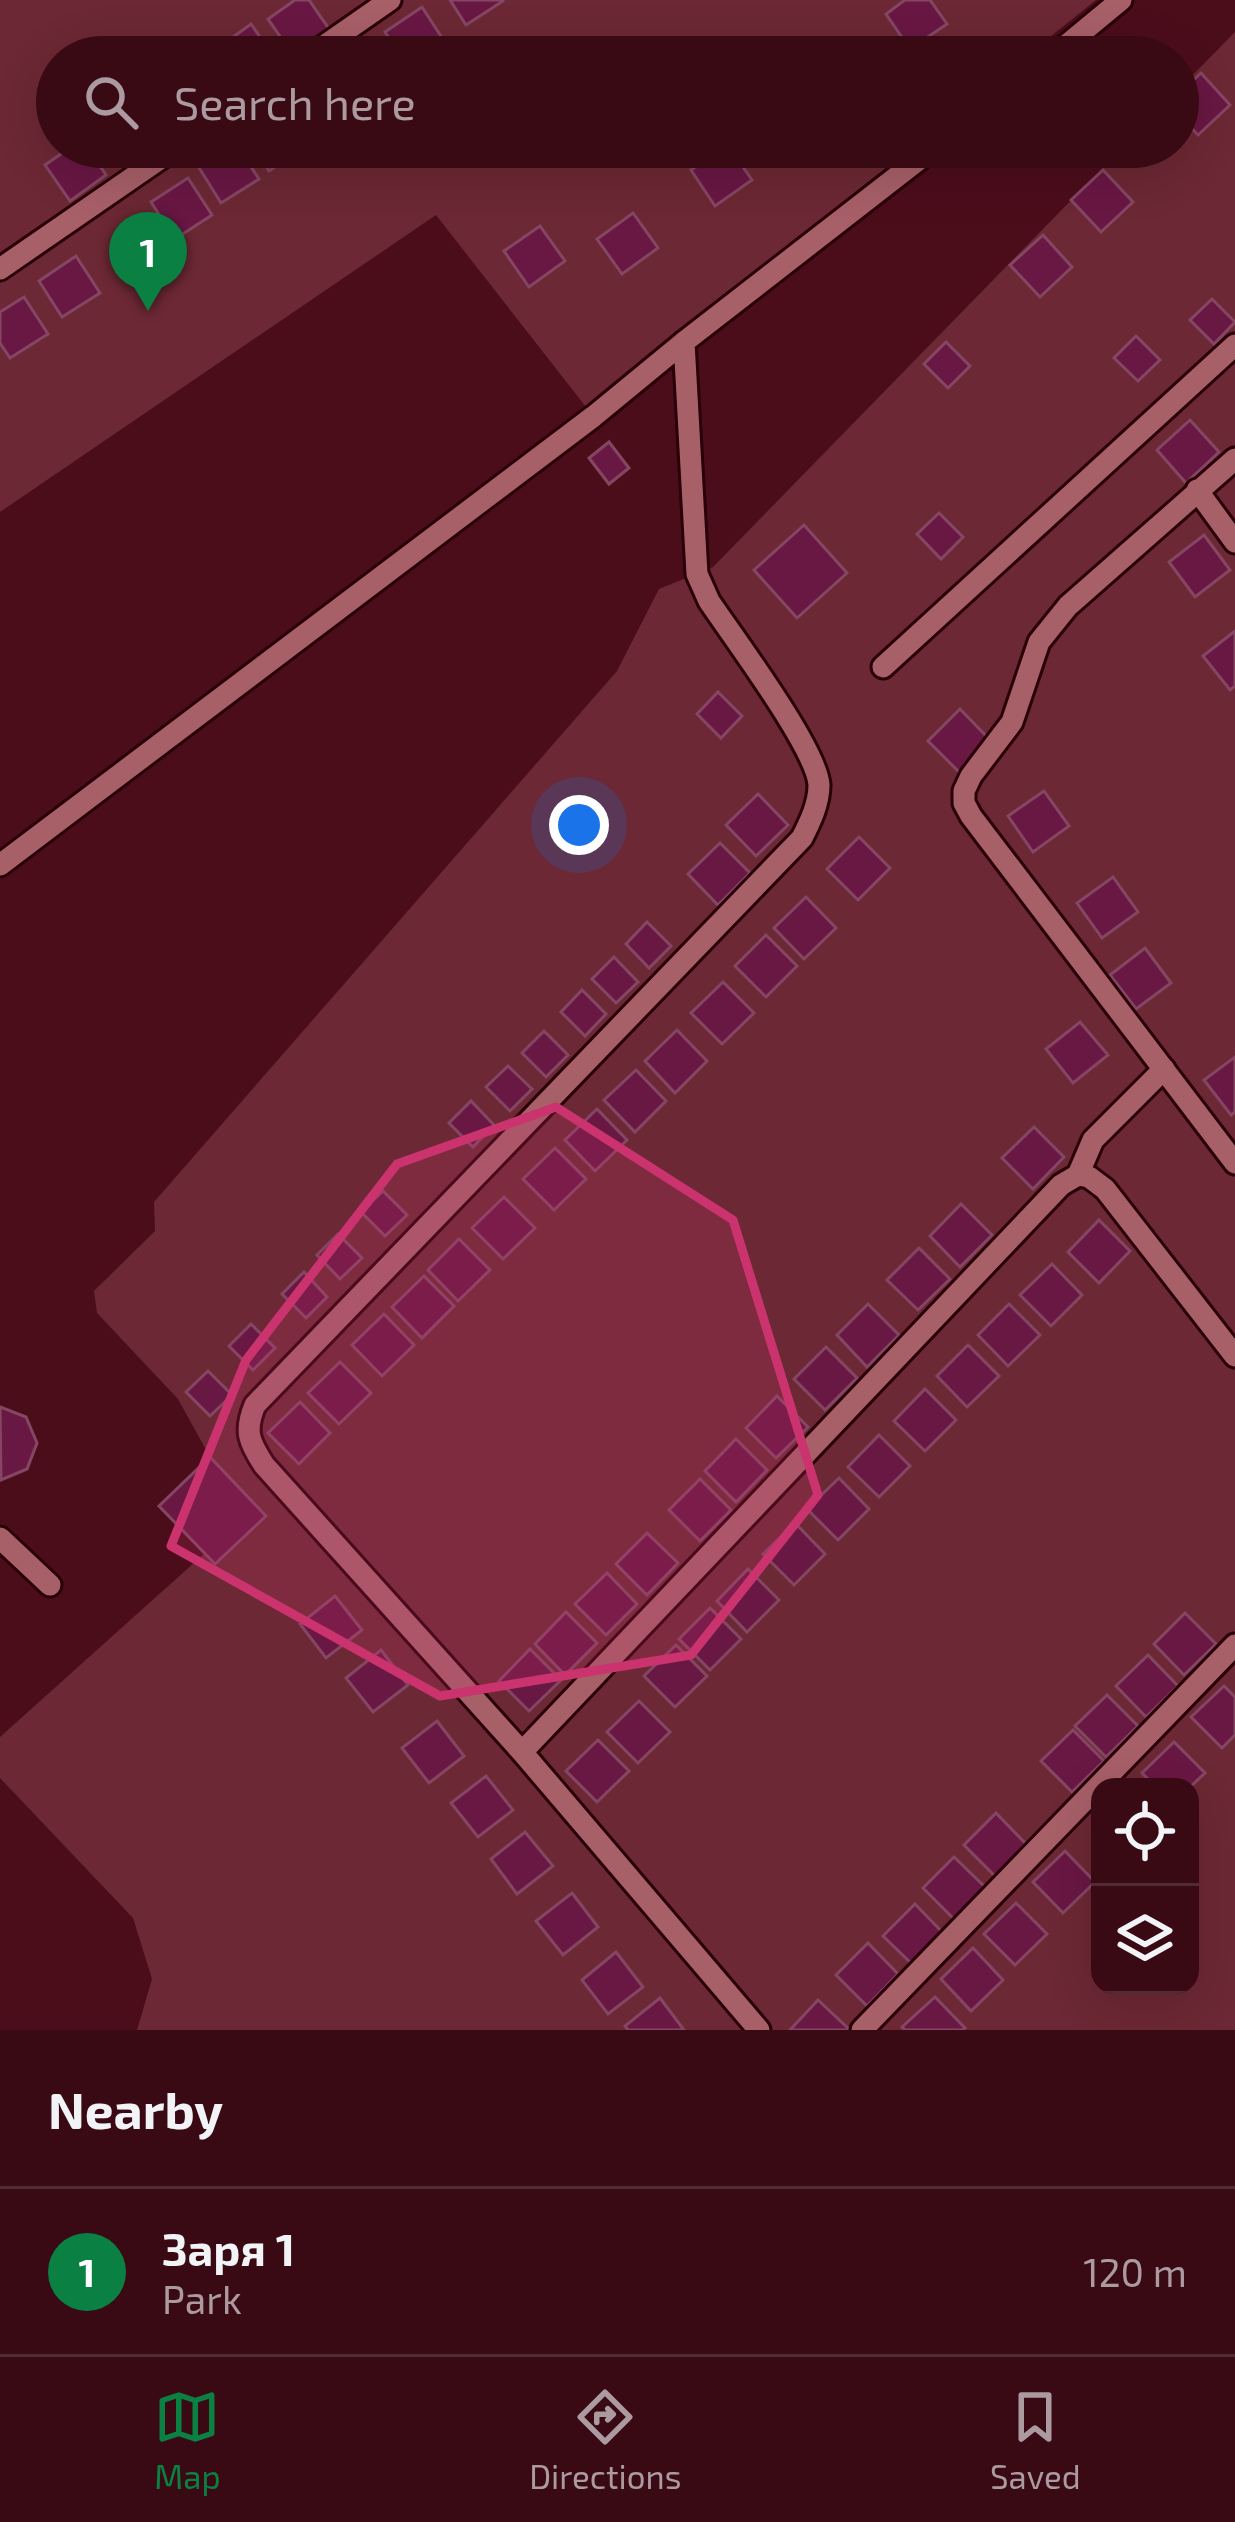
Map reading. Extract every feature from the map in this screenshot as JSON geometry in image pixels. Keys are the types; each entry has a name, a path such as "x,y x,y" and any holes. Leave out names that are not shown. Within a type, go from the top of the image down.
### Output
{"lane":[{"path":"338,36 390,0"},
{"path":"1077,36 1121,0"},
{"path":"0,269 147,168"},
{"path":"0,866 594,416 908,168"},
{"path":"684,342 697,574 709,601 810,753 819,783 815,810 802,838 255,1405 248,1423 251,1446 264,1465 522,1752 759,2030"},
{"path":"883,667 1235,345"},
{"path":"1235,458 1068,606 1039,642 1012,722 970,776 964,791 971,817 1235,1162"},
{"path":"1197,490 1235,542"},
{"path":"522,1752 1061,1185 1078,1175 1094,1141 1165,1069"},
{"path":"1078,1175 1105,1190 1235,1356"},
{"path":"0,1538 50,1585"},
{"path":"862,2030 1235,1645"}],"highlighted area":[{"path":"556,1107 733,1220 818,1495 691,1655 440,1696 171,1546 246,1360 397,1164"}],"shaded area":[{"path":"0,0 1096,0 1051,36 36,36 36,168 886,168 586,407 436,215 0,512"},
{"path":"1235,32 1235,2030 137,2030 152,1979 133,1918 0,1778 0,1737 205,1553 216,1563 266,1516 210,1457 178,1399 97,1313 94,1291 155,1231 154,1202 617,671 659,589 713,567 1102,168 1199,168 1199,69"}],"building":[{"path":"295,0 309,0 329,29 319,36 280,36 268,19"},
{"path":"450,0 503,0 503,1 466,25"},
{"path":"905,0 930,0 947,24 929,36 901,36 886,14"},
{"path":"422,7 441,36 388,36 385,32"},
{"path":"251,24 259,36 234,36"},
{"path":"1199,75 1230,105 1199,134"},
{"path":"47,168 101,168 106,175 70,201"},
{"path":"199,168 252,168 259,179 221,203"},
{"path":"744,168 752,180 715,206 691,170"},
{"path":"1103,170 1133,202 1101,232 1071,200"},
{"path":"188,178 212,215 175,239 151,202"},
{"path":"633,213 658,248 622,274 597,239"},
{"path":"540,226 565,261 529,287 504,251"},
{"path":"1043,235 1072,267 1040,297 1010,265"},
{"path":"76,256 100,293 62,317 39,281"},
{"path":"24,297 48,334 10,358 0,343 0,312"},
{"path":"1212,299 1235,322 1214,344 1190,320"},
{"path":"1136,336 1160,360 1138,381 1114,358"},
{"path":"946,342 970,366 948,388 924,364"},
{"path":"1190,420 1219,452 1186,483 1157,450"},
{"path":"609,442 629,468 609,484 589,458"},
{"path":"939,513 963,537 941,559 917,534"},
{"path":"804,525 847,573 797,618 754,570"},
{"path":"1204,535 1230,570 1195,597 1169,562"},
{"path":"1235,631 1235,686 1230,690 1203,656"},
{"path":"718,692 742,716 721,738 697,714"},
{"path":"960,709 991,741 959,772 928,741"},
{"path":"1044,791 1069,826 1033,852 1008,816"},
{"path":"758,794 788,825 756,856 726,825"},
{"path":"859,837 890,868 858,900 827,869"},
{"path":"720,843 750,873 718,905 688,874"},
{"path":"1113,877 1138,912 1102,938 1077,903"},
{"path":"806,897 836,928 804,959 774,928"},
{"path":"647,922 671,946 649,968 626,944"},
{"path":"766,935 797,966 766,997 735,966"},
{"path":"1145,948 1171,983 1136,1009 1110,975"},
{"path":"614,957 638,982 616,1003 592,979"},
{"path":"723,982 754,1013 722,1044 691,1013"},
{"path":"582,990 606,1014 585,1036 561,1012"},
{"path":"1080,1022 1108,1055 1073,1083 1046,1049"},
{"path":"677,1030 707,1061 675,1093 645,1061"},
{"path":"544,1031 568,1055 546,1077 522,1053"},
{"path":"1235,1057 1235,1112 1231,1115 1204,1080"},
{"path":"508,1066 532,1089 510,1111 486,1087"},
{"path":"636,1070 666,1101 635,1132 604,1100"},
{"path":"471,1101 494,1125 473,1147 449,1123"},
{"path":"597,1109 627,1140 595,1171 565,1140"},
{"path":"1034,1127 1064,1157 1033,1189 1002,1158"},
{"path":"555,1148 586,1179 554,1210 523,1179"},
{"path":"383,1191 407,1215 385,1236 361,1212"},
{"path":"504,1197 535,1228 503,1259 472,1228"},
{"path":"961,1204 992,1235 960,1267 930,1236"},
{"path":"1099,1220 1130,1251 1099,1283 1068,1252"},
{"path":"338,1234 362,1258 340,1279 317,1255"},
{"path":"459,1239 490,1270 458,1301 428,1270"},
{"path":"919,1248 950,1279 918,1310 887,1280"},
{"path":"1052,1264 1082,1295 1051,1326 1020,1295"},
{"path":"304,1272 327,1297 306,1318 282,1294"},
{"path":"424,1276 454,1306 422,1338 392,1307"},
{"path":"868,1304 899,1335 867,1367 837,1335"},
{"path":"1009,1304 1040,1335 1008,1366 978,1335"},
{"path":"384,1314 414,1345 382,1376 352,1345"},
{"path":"251,1324 275,1348 253,1370 229,1346"},
{"path":"968,1345 999,1376 967,1407 937,1376"},
{"path":"826,1347 857,1378 825,1410 794,1379"},
{"path":"340,1362 371,1393 339,1424 308,1393"},
{"path":"208,1371 232,1395 210,1416 186,1392"},
{"path":"925,1389 956,1420 925,1451 894,1421"},
{"path":"777,1396 808,1427 776,1458 746,1428"},
{"path":"300,1402 330,1433 299,1464 268,1433"},
{"path":"0,1407 26,1417 37,1443 27,1469 1,1480"},
{"path":"879,1435 910,1466 879,1497 848,1467"},
{"path":"736,1439 767,1470 736,1502 705,1471"},
{"path":"210,1457 266,1516 215,1564 159,1506"},
{"path":"839,1478 869,1509 838,1540 807,1509"},
{"path":"700,1479 731,1510 700,1541 669,1510"},
{"path":"795,1523 825,1554 794,1585 763,1554"},
{"path":"647,1533 678,1563 647,1595 616,1564"},
{"path":"748,1569 779,1600 747,1632 717,1601"},
{"path":"607,1573 637,1604 606,1635 575,1604"},
{"path":"335,1596 362,1630 326,1658 300,1624"},
{"path":"710,1608 741,1639 710,1670 679,1639"},
{"path":"566,1612 597,1643 565,1675 535,1644"},
{"path":"1185,1613 1216,1644 1184,1675 1154,1644"},
{"path":"676,1645 707,1676 675,1707 644,1676"},
{"path":"530,1649 561,1680 529,1711 499,1681"},
{"path":"381,1650 408,1685 373,1712 346,1678"},
{"path":"1148,1655 1178,1686 1146,1717 1116,1686"},
{"path":"1224,1686 1235,1697 1235,1735 1222,1748 1191,1717"},
{"path":"1107,1695 1138,1726 1106,1757 1075,1726"},
{"path":"639,1701 670,1732 638,1763 607,1732"},
{"path":"437,1721 464,1756 429,1783 402,1748"},
{"path":"1073,1730 1104,1761 1072,1792 1041,1761"},
{"path":"598,1740 629,1771 597,1802 566,1771"},
{"path":"1174,1742 1205,1773 1199,1779 1147,1778 1142,1773"},
{"path":"486,1776 513,1810 478,1837 451,1803"},
{"path":"996,1813 1026,1844 995,1876 964,1845"},
{"path":"525,1832 553,1866 517,1894 491,1859"},
{"path":"1065,1851 1091,1878 1091,1886 1063,1913 1033,1882"},
{"path":"954,1857 985,1887 954,1919 923,1888"},
{"path":"572,1893 598,1927 563,1955 536,1921"},
{"path":"1016,1903 1047,1934 1015,1965 984,1934"},
{"path":"915,1904 945,1935 914,1966 883,1936"},
{"path":"868,1943 898,1974 867,2006 836,1975"},
{"path":"973,1948 1003,1980 971,2011 941,1979"},
{"path":"616,1952 643,1987 608,2014 582,1980"},
{"path":"935,1997 965,2028 902,2027"},
{"path":"660,1998 684,2030 628,2030 625,2026"},
{"path":"818,2000 850,2030 790,2030"}],"place":[{"name":"Заря 1","path":"148,311"}]}
